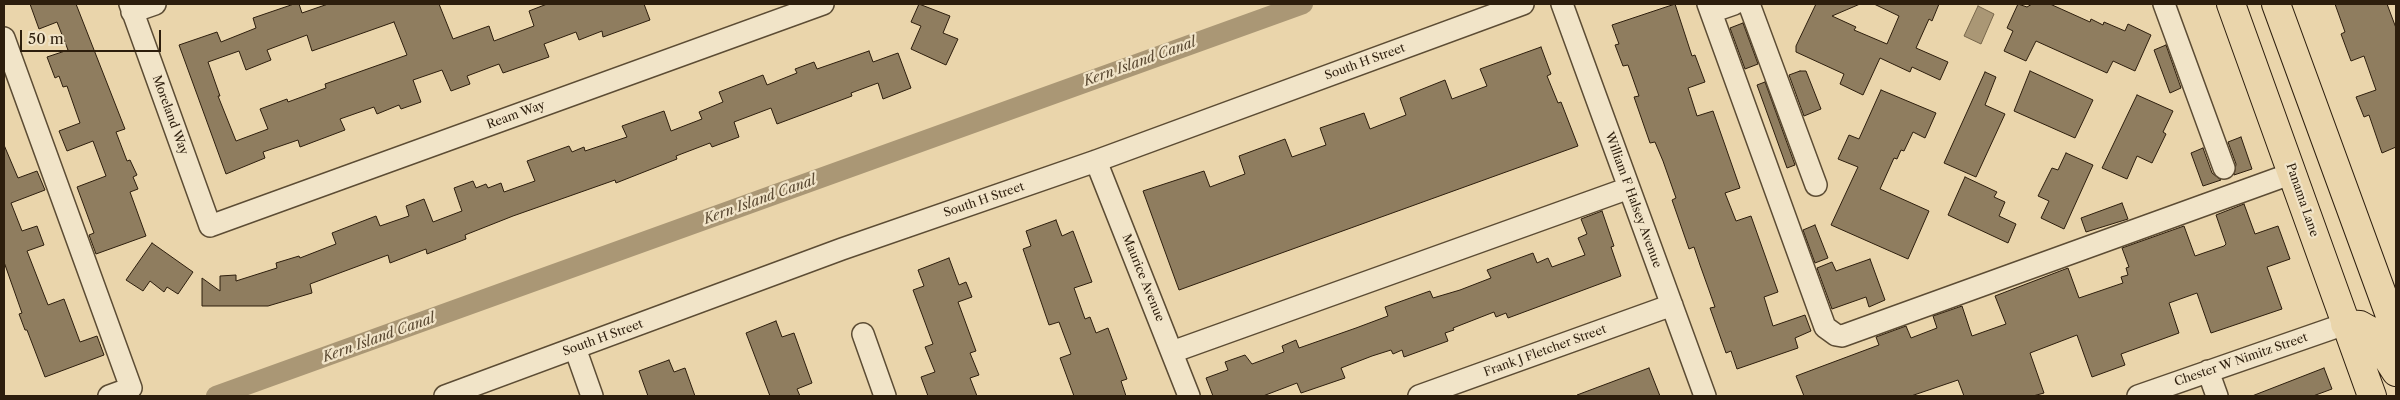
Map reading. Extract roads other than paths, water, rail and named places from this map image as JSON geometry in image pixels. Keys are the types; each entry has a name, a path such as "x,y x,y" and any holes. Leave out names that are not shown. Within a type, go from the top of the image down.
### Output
{"main road":[{"name":"Panama Lane","path":"2230,4 2293,173 2372,396"},
{"path":"2276,4 2396,332"},
{"path":"2346,324 2360,325 2369,330 2396,372"}],"street":[{"path":"131,8 155,4"},
{"name":"Ream Way","path":"210,226 823,4"},
{"name":"South H Street","path":"445,396 842,249 1096,161 1523,4"},
{"name":"William F Halsey Avenue","path":"1562,4 1705,396"},
{"path":"1734,4 1710,8 1825,327 1836,335 1842,336 2293,173"},
{"path":"1749,4 1816,185"},
{"path":"2164,4 2224,168"},
{"name":"Moreland Way","path":"131,8 210,226"},
{"path":"4,38 131,388 109,396"},
{"name":"Maurice Avenue","path":"1096,161 1189,396"},
{"path":"1172,352 1629,188"},
{"name":"Frank J Fletcher Street","path":"1419,396 1672,305"},
{"name":"Chester W Nimitz Street","path":"2138,396 2346,324"},
{"path":"862,334 885,396"},
{"path":"575,348 592,396"},
{"path":"2208,371 2217,396"}],"waterway":[{"name":"Kern Island Canal","path":"216,396 1303,4"}]}
